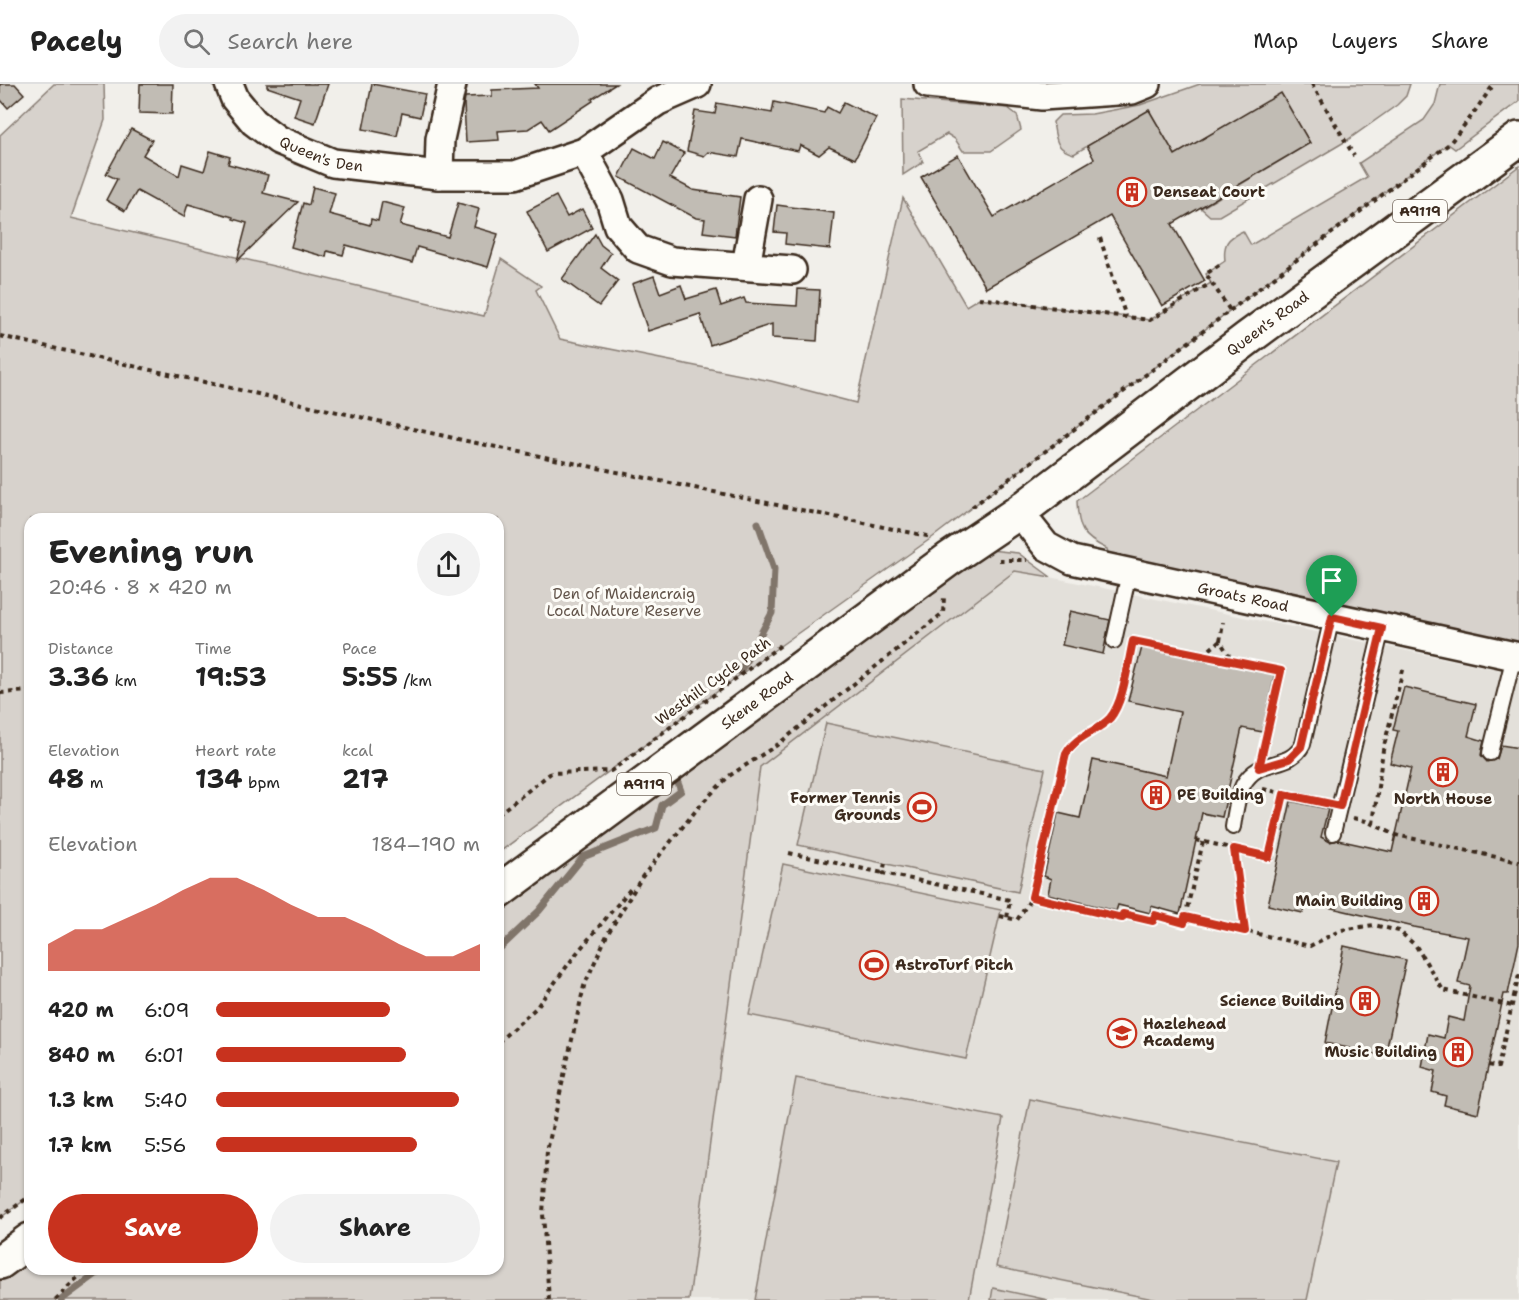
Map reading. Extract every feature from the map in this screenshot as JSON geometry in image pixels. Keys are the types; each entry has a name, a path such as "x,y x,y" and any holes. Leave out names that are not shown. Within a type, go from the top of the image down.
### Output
{"main road":[{"name":"Queen's Road","path":"1019,512 1239,324 1519,139"},
{"name":"Skene Road","path":"504,887 935,546 1019,512"},
{"path":"0,1262 24,1244"}],"street":[{"name":"Queen's Den","path":"230,84 235,99 254,122 278,140 333,163 438,175 514,175 584,152 658,101 697,84"},
{"path":"438,175 440,139 452,84"},
{"path":"928,84 1042,96 1132,90 1147,84"},
{"path":"584,152 610,200 618,226 638,249 672,261 792,270"},
{"path":"746,266 758,199"},
{"name":"Groats Road","path":"1019,512 1046,546 1072,560 1517,657"}],"lane":[{"path":"1114,641 1130,573"},
{"path":"1233,827 1241,789 1250,775 1259,768 1289,759 1301,747 1332,617"},
{"path":"1334,833 1382,628"},
{"path":"1490,753 1517,657"}],"path":[{"path":"1312,84 1354,156"},
{"path":"970,509 1239,324 1449,144 1494,84"},
{"path":"1100,238 1126,317"},
{"path":"1219,265 1206,274 1239,324"},
{"path":"978,298 1150,320 1211,283"},
{"path":"0,336 935,546 943,613 777,745 729,776 702,803 576,954 536,1008 504,1037"},
{"path":"993,560 1072,560"},
{"path":"1203,655 1220,641 1223,622"},
{"name":"Westhill Cycle Path","path":"504,809 551,773 611,771 788,640"},
{"path":"1000,916 1017,920 1032,897 1066,754 1076,740 1098,728 1113,714 1118,704 1133,641 1281,671 1255,787 1339,810 1396,835 1519,862"},
{"path":"1220,641 1233,661"},
{"path":"1373,824 1383,750 1404,666"},
{"path":"0,693 24,691"},
{"path":"1269,857 1284,794"},
{"path":"1196,840 1278,859"},
{"path":"1032,897 1122,918 1123,914 1153,921 1155,915 1184,923 1203,842"},
{"path":"1234,849 1245,931"},
{"path":"789,853 1010,900 1007,918"},
{"path":"883,873 885,863"},
{"path":"549,1300 543,1214 547,1151 584,986 607,935 642,877"},
{"path":"1185,917 1310,946 1341,930 1374,925 1399,931 1416,946 1443,990 1512,1006"},
{"path":"1488,1065 1498,1067 1512,1006 1517,997 1519,975"},
{"path":"0,1218 24,1200"},
{"path":"55,1300 80,1275"}],"shaded area":[{"name":"Hazlehead Academy","path":"1016,570 1519,674 1519,1300 689,1300 760,767"}],"green space":[{"name":"Den of Maidencraig Local Nature Reserve","path":"54,84 104,84 105,120 71,218 484,316 501,259 541,286 536,290 560,339 771,381 856,403 903,198 966,306 979,298 1150,320 1211,283 1206,274 1225,261 1227,242 1233,236 1243,231 1251,245 1367,177 1359,163 1424,120 1435,104 1440,84 1519,84 1519,101 1455,149 1448,144 933,537 763,658 504,849 504,513 24,513 24,1200 0,1218 0,135"},
{"path":"1200,84 1410,84 1406,96 1397,105 1346,141 1219,216 1210,216 1201,208 1310,143 1281,94 1175,155 1149,110 1074,154 1063,149 1058,142 1053,122 1060,115 1092,114 1140,105"},
{"path":"902,99 1008,108 1017,115 1021,130 991,151 963,151 955,139 947,134 918,151 923,162 903,175"},
{"path":"1519,166 1519,644 1109,557 1107,549 1087,536 1080,525 1077,501"},
{"path":"981,549 1018,553 1051,577 1015,571 760,767 689,1300 0,1300 0,1280 24,1262 24,1275 504,1275 504,908 776,706"},
{"name":"Former Tennis Grounds","path":"826,723 1045,769 1018,892 798,845"},
{"name":"AstroTurf Pitch","path":"783,864 1001,910 966,1059 749,1015"},
{"path":"796,1078 1003,1118 969,1300 755,1300"},
{"path":"1030,1099 1336,1162 1307,1300 1158,1300 996,1267"},
{"path":"993,1288 1048,1300 991,1300"}],"building":[{"path":"0,84 15,84 24,94 8,108 0,99"},
{"path":"140,84 173,84 172,114 139,113"},
{"path":"267,84 328,84 315,123 294,116 300,98 267,87"},
{"path":"372,84 425,94 420,117 402,113 397,136 363,129"},
{"path":"535,84 616,84 549,130 542,120 528,129 498,131 499,140 466,142 465,97 492,96 492,90 538,88"},
{"name":"Denseat Court","path":"1281,93 1310,143 1172,224 1205,281 1162,306 1110,216 986,288 921,177 958,155 994,217 1094,159 1087,146 1149,110 1175,155"},
{"path":"774,102 824,113 827,107 838,113 844,102 876,118 855,159 829,147 819,155 800,145 798,151 742,139 738,157 708,152 704,156 687,151 695,111 715,114 717,103 772,113"},
{"path":"131,129 152,140 143,155 179,176 182,164 204,171 210,151 230,157 228,164 268,175 263,193 298,202 237,261 247,223 188,204 184,217 137,191 125,211 106,200 117,179 106,174"},
{"path":"663,142 684,153 670,178 693,190 740,197 735,236 703,232 705,219 696,218 619,177 634,148 655,159"},
{"path":"313,187 335,193 329,214 370,225 371,219 378,221 382,202 405,208 400,225 448,237 458,203 479,209 474,227 498,234 488,267 417,247 412,263 346,245 343,255 327,251 326,257 291,247 303,203 309,205"},
{"path":"556,196 567,217 582,209 592,228 548,252 527,211"},
{"path":"777,205 834,213 830,249 785,244 786,233 774,232"},
{"path":"595,234 601,245 611,253 601,268 618,281 599,306 562,279"},
{"path":"654,276 660,293 681,285 686,299 716,290 721,306 744,298 746,303 797,306 798,289 820,290 817,341 772,338 772,324 710,345 700,314 648,331 632,284"},
{"path":"1070,611 1110,620 1103,654 1062,645"},
{"name":"PE Building","path":"1142,647 1275,673 1263,732 1242,728 1222,817 1202,813 1180,914 1151,906 1150,913 1118,905 1116,911 1048,894 1051,879 1044,876 1058,813 1080,818 1093,760 1166,776 1180,712 1128,701"},
{"path":"1404,687 1476,704 1468,736 1484,741 1481,755 1487,762 1497,759 1501,745 1519,748 1519,943 1508,994 1504,994 1478,1113 1444,1105 1446,1096 1432,1092 1436,1071 1422,1067 1428,1034 1444,1038 1448,1017 1464,1021 1470,986 1458,983 1468,937 1306,902 1303,913 1268,905 1291,801 1328,809 1321,837 1330,842 1338,840 1392,852 1411,768 1390,763 1398,731 1393,730"},
{"name":"Science Building","path":"1344,946 1406,960 1385,1056 1325,1043"}],"waterway":[{"path":"740,672 772,613 774,569 758,523"},
{"path":"504,944 539,911 583,857 656,828 662,805 681,791 675,775"},
{"path":"61,1300 95,1275"}],"place":[{"name":"Denseat Court","path":"1132,192"},
{"name":"North House","path":"1443,772"},
{"name":"PE Building","path":"1156,795"},
{"name":"Former Tennis Grounds","path":"922,807"},
{"name":"Main Building","path":"1424,901"},
{"name":"AstroTurf Pitch","path":"874,965"},
{"name":"Science Building","path":"1365,1001"},
{"name":"Hazlehead Academy","path":"1122,1033"},
{"name":"Music Building","path":"1458,1052"}],"route":[{"path":"1332,617 1382,628 1340,806 1284,794 1269,857 1234,849 1245,931 1185,917 1184,923 1155,915 1153,921 1123,914 1122,918 1032,897 1066,754 1076,740 1098,728 1113,714 1118,704 1133,641 1281,671 1259,768 1295,756 1301,747 1332,617"}]}
